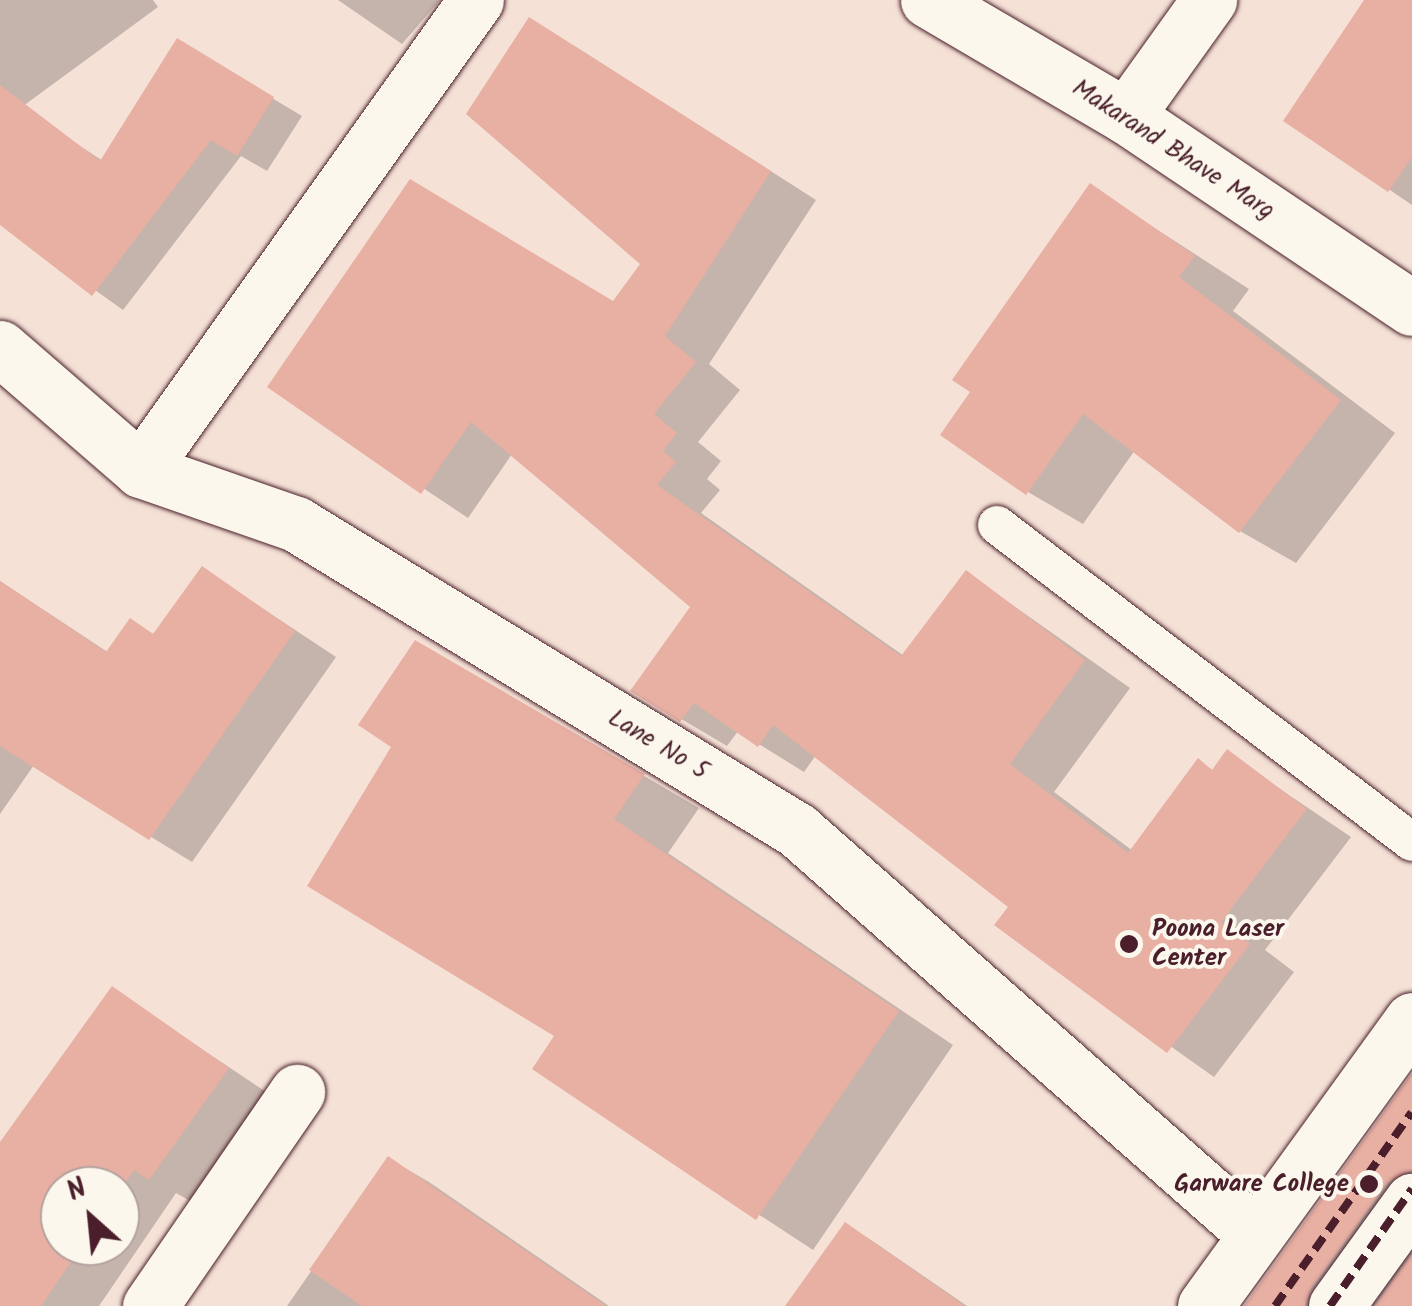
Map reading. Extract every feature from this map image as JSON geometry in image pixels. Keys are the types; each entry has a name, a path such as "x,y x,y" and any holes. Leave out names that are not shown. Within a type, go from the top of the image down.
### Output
{"street":[{"path":"141,470 476,0"},
{"name":"Makarand Bhave Marg","path":"928,0 1126,116 1412,308"},
{"path":"1126,116 1209,0"},
{"name":"Lane No 5","path":"0,348 141,470 296,524 797,830 1256,1235"},
{"path":"1206,1306 1412,1020"},
{"path":"150,1306 297,1092"},
{"path":"1336,1306 1412,1201"}],"lane":[{"path":"997,525 1412,842"}],"building":[{"path":"1364,0 1412,0 1412,157 1388,192 1283,121"},
{"path":"529,17 771,171 665,336 696,362 654,414 677,433 663,451 676,462 657,485 901,656 966,570 1085,660 1010,764 1128,853 1198,758 1212,770 1227,749 1307,809 1221,922 1250,944 1167,1053 994,925 1008,907 773,725 758,747 694,703 680,722 630,691 690,607 471,422 421,494 267,387 410,179 613,301 640,264 466,114"},
{"path":"177,38 274,97 237,156 211,140 92,296 0,225 0,85 100,161"},
{"path":"1090,183 1195,256 1179,277 1341,400 1239,533 1083,414 1026,495 940,435 970,392 952,380"},
{"path":"202,566 295,631 149,840 0,746 0,581 106,652 130,618 153,634"},
{"path":"415,640 645,774 614,819 899,1011 756,1220 532,1069 554,1036 307,886 391,747 358,725"},
{"path":"112,986 229,1068 149,1180 140,1174 140,1166 40,1166 40,1266 68,1266 41,1306 0,1306 0,1142"},
{"path":"1412,1073 1412,1170 1387,1183 1311,1288 1305,1306 1244,1306"},
{"path":"388,1156 606,1306 362,1306 309,1270"},
{"path":"845,1222 965,1306 785,1306"},
{"path":"1412,1254 1412,1306 1375,1306"}],"railway":[{"path":"1275,1306 1412,1112"},
{"path":"1330,1306 1412,1189"}],"place":[{"name":"Poona Laser Center","path":"1129,944"},
{"name":"Garware College","path":"1369,1184"}]}
